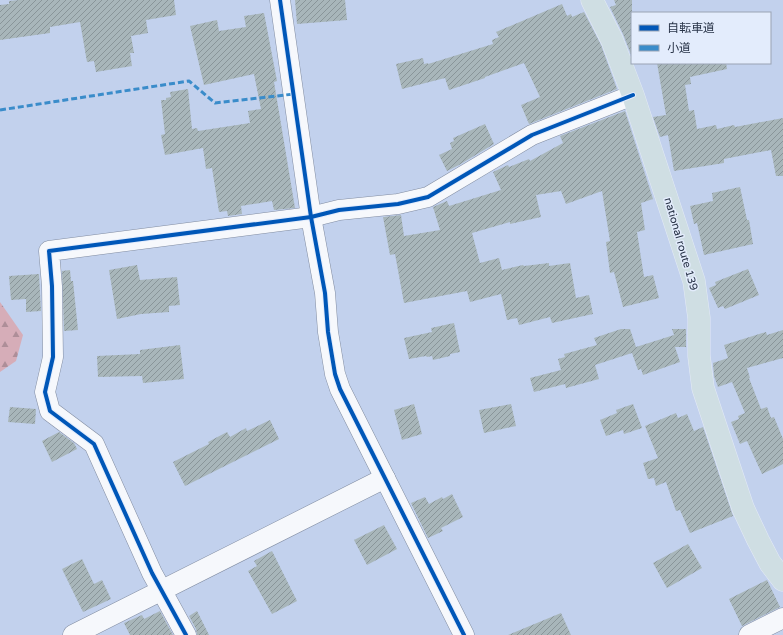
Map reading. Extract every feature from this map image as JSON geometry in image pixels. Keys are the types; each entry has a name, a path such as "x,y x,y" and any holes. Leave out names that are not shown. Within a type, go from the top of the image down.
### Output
{"highway":[{"name":"national route 139","path":"592,0 612,40 633,95 694,281 699,318 699,356 703,388 743,508 758,540 779,566"}],"street":[{"path":"280,0 311,217 325,293 328,332 335,374 340,389 464,635"},
{"path":"186,635 152,573 94,444 50,411 45,392 53,357 52,286 49,251 311,217 339,210 398,204 428,197 532,135 633,95"},
{"path":"73,635 385,478"},
{"path":"749,635 783,618"}],"green space":[{"path":"0,302 23,335 16,361 0,372"}],"building":[{"path":"174,0 176,15 146,20 148,33 131,36 134,53 130,53 132,66 96,72 94,61 87,62 80,22 50,27 50,33 0,40 0,5 9,4 9,1"},
{"path":"295,0 345,0 347,20 297,24"},
{"path":"614,0 632,0 631,54 610,7 616,5"},
{"path":"562,4 567,16 571,14 572,17 584,12 601,45 617,89 529,124 521,105 540,97 524,63 449,90 445,78 402,89 396,64 423,58 424,64 428,64 493,44 492,40 499,37 496,32"},
{"path":"264,13 277,81 274,82 295,208 274,210 272,201 241,206 242,214 228,216 227,211 219,212 212,168 206,169 203,148 165,155 161,135 165,134 161,100 166,100 166,98 171,97 170,92 188,89 192,129 197,128 198,131 250,123 248,111 261,109 254,74 204,85 190,26 217,20 219,31 246,27 244,16"},
{"path":"657,64 726,64 727,69 690,77 691,84 685,85 689,111 694,110 697,129 716,125 717,129 734,125 735,127 783,118 783,176 776,176 771,150 724,159 724,163 674,171 668,135 660,137 653,117 666,115"},
{"path":"625,111 653,199 641,203 645,230 637,232 644,277 653,275 659,298 623,307 614,272 610,273 606,242 610,241 602,191 566,204 561,191 536,195 541,217 510,224 510,222 472,233 480,263 499,258 502,270 523,265 549,263 549,266 570,263 576,298 589,295 593,314 552,323 550,317 519,325 517,318 507,320 501,294 470,302 467,291 404,303 395,254 390,255 383,217 401,215 404,236 440,230 433,207 447,201 449,206 501,190 493,172 508,165 509,167 529,159 530,161 563,143 560,136"},
{"path":"485,124 494,144 447,171 439,155 452,149 450,143 454,141 453,138"},
{"path":"740,187 747,220 749,220 753,244 704,255 697,223 694,224 690,206 713,201 712,193"},
{"path":"137,265 140,280 177,277 180,305 169,306 169,312 141,314 117,319 109,270"},
{"path":"748,269 759,295 725,309 723,306 718,308 709,288 716,285 715,282"},
{"path":"70,270 71,281 73,281 78,330 64,331 62,271"},
{"path":"39,274 41,311 26,312 26,299 11,300 9,276"},
{"path":"454,323 460,352 433,360 432,356 409,359 404,338 432,332 431,328"},
{"path":"621,329 630,329 636,347 674,335 672,329 686,329 686,347 675,347 680,362 643,375 641,369 638,370 632,353 595,365 599,379 566,388 565,384 534,392 530,378 561,370 558,359 565,357 564,354 597,345 594,338"},
{"path":"783,330 783,358 747,368 749,378 761,409 767,407 771,418 774,417 783,439 783,464 762,474 747,441 740,444 731,422 739,419 738,416 745,413 732,382 718,387 714,376 713,363 728,358 724,345 766,332 767,335"},
{"path":"180,345 184,379 143,383 142,376 98,377 97,356 140,354 140,350"},
{"path":"414,404 422,434 402,440 394,410"},
{"path":"511,404 516,426 484,433 479,410"},
{"path":"633,404 642,428 624,434 623,430 606,436 600,420 617,413 616,410"},
{"path":"10,407 36,409 35,424 8,422"},
{"path":"676,413 678,418 687,414 694,431 703,427 733,516 690,533 680,510 676,511 666,482 656,486 654,478 648,479 643,463 658,458 645,426"},
{"path":"270,420 279,439 185,486 173,462 209,444 208,442 227,432 230,437 246,428 247,431"},
{"path":"59,432 74,443 77,449 52,462 42,441"},
{"path":"452,494 463,517 441,528 443,531 428,538 411,503 425,497 429,504 442,497 443,499"},
{"path":"384,525 397,549 367,565 354,540"},
{"path":"688,544 702,568 667,588 653,563"},
{"path":"272,551 297,601 272,614 248,571 257,566 254,561"},
{"path":"82,559 94,584 102,580 111,599 83,612 62,569"},
{"path":"767,580 780,607 742,626 729,599"},
{"path":"160,611 173,635 130,635 124,623 142,615 144,619"},
{"path":"197,611 209,635 197,635 196,629 189,616"},
{"path":"561,613 571,635 508,635"}],"marked path":[{"path":"0,110 189,81 215,103 294,94"}],"cycle path":[{"path":"280,0 311,217 325,293 328,332 335,374 340,389 464,635"},
{"path":"186,635 152,573 94,444 50,411 45,392 53,357 52,286 49,251 311,217 339,210 398,204 428,197 532,135 633,95"}]}
